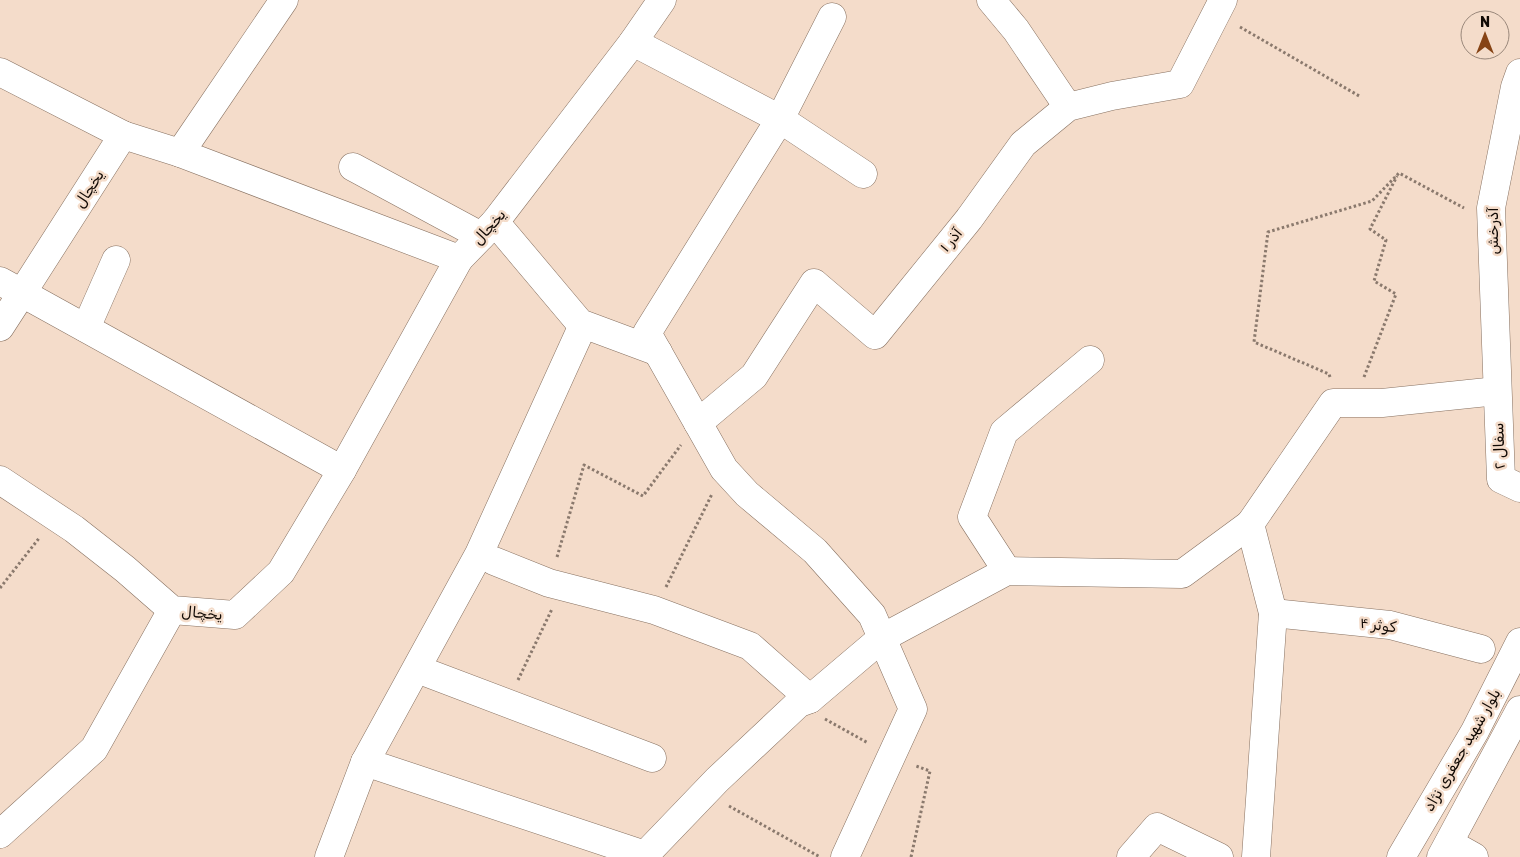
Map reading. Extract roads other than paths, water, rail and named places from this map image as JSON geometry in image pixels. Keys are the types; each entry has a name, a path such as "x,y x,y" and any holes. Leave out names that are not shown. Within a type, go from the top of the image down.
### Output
{"street":[{"path":"180,153 284,0"},
{"name":"یخچال","path":"0,480 56,516 125,569 172,610 235,615 281,572 342,470 459,259 488,229 633,42 662,0"},
{"path":"990,0 1016,30 1068,107"},
{"name":"آذر ۱","path":"698,423 754,376 814,282 876,335 969,219 1023,144 1068,107 1112,96 1180,84 1221,5"},
{"path":"832,17 780,119 647,333 724,469 747,494 815,550 872,615 913,709 845,857"},
{"path":"633,42 780,119 863,174"},
{"path":"0,72 123,135 180,153 459,259"},
{"name":"آذرخش","path":"1497,391 1491,208 1518,83"},
{"name":"یخچال","path":"0,327 11,287 123,135"},
{"path":"353,167 488,229 583,325 658,352"},
{"path":"86,328 116,260"},
{"path":"11,287 342,470"},
{"path":"328,857 366,762 479,554 583,325"},
{"path":"1007,571 972,517 1004,432 1090,360"},
{"path":"366,762 645,855 705,792 804,701 882,638 1007,571 1182,574 1250,524 1343,403 1382,403 1497,391"},
{"name":"سفال ۲","path":"1497,391 1501,479 1520,488"},
{"path":"1250,524 1273,613 1256,857"},
{"path":"494,561 556,585 654,610 750,646 804,701"},
{"path":"0,834 94,749 172,610"},
{"name":"کوثر ۴","path":"1273,613 1390,625 1481,648"},
{"name":"بلوار شهید جعفری نژاد","path":"1401,857 1475,731 1520,642"},
{"path":"417,669 652,758"},
{"name":"بلوار شهید جعفری نژاد","path":"1445,850 1520,710"},
{"path":"1131,857 1157,827 1219,857"},
{"path":"1445,850 1474,857"}]}
